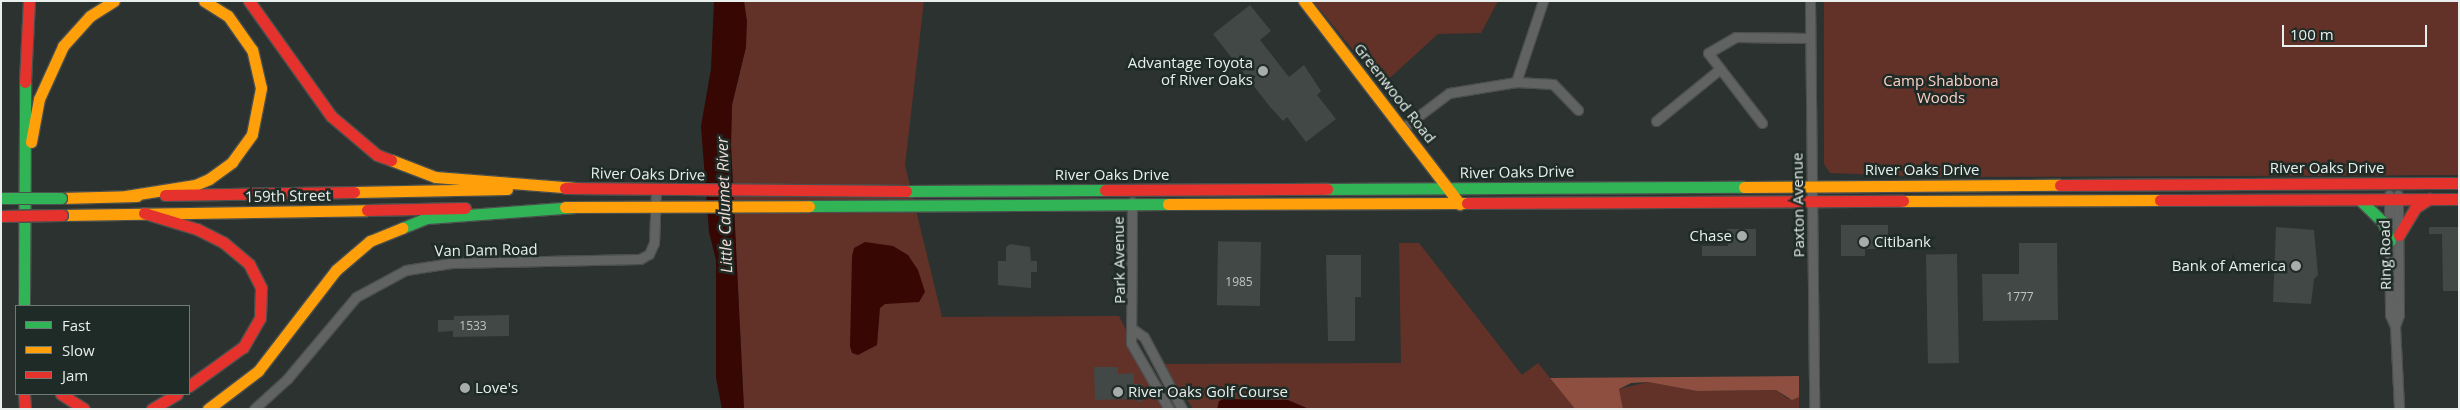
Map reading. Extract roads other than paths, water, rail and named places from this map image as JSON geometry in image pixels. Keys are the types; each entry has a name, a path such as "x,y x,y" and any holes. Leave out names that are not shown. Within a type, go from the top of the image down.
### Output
{"main road":[{"path":"24,305 24,170 29,1"},
{"path":"24,170 39,99 53,62 74,31 114,1"},
{"path":"126,196 195,185 209,179 232,162 252,134 261,88 252,50 228,16 204,1"},
{"path":"248,1 331,116 377,155 435,177 576,188"},
{"name":"Greenwood Road","path":"1304,1 1404,127 1460,204"},
{"name":"River Oaks Drive","path":"576,188 776,191 2459,183"},
{"name":"159th Street","path":"1,198 576,188"},
{"path":"2360,200 2383,222 2394,238 2415,208 2429,199"},
{"name":"River Oaks Drive","path":"576,207 1132,206 1812,200 2459,199"},
{"path":"208,409 263,366 336,270 370,241 427,218 576,207"},
{"name":"159th Street","path":"1,216 576,207"},
{"path":"144,213 197,229 223,242 249,264 261,288 260,318 243,347 190,385"},
{"path":"24,280 28,305"},
{"path":"24,395 24,409"},
{"path":"63,395 84,409"},
{"path":"152,409 176,395"}],"street":[{"path":"1516,82 1543,1"},
{"name":"Paxton Avenue","path":"1810,1 1814,409"},
{"path":"1762,123 1708,53 1722,41 1736,37 1810,38"},
{"path":"1656,120 1720,69"},
{"path":"1404,127 1449,93 1516,82 1553,84 1578,110"},
{"name":"Ring Road","path":"2393,183 2394,238 2390,315 2395,326 2399,409"},
{"name":"Van Dam Road","path":"254,409 287,379 349,304 387,278 426,265 451,263 640,259 649,254 654,243 656,190"},
{"name":"Park Avenue","path":"1132,190 1134,330 1131,343 1169,409"},
{"path":"1134,330 1144,337 1182,409"}],"water":[{"name":"Little Calumet River","path":"714,1 744,1 747,21 746,47 732,105 731,145 744,409 722,409 716,378 716,260 709,232 701,126 711,69"},
{"path":"865,242 893,246 908,255 918,270 925,292 919,302 885,304 880,308 877,345 858,355 852,353 850,346 852,256 854,248"},
{"path":"1224,399 1288,400 1309,409 1217,409 1219,401"}],"place":[{"name":"Advantage Toyota of River Oaks","path":"1263,71"},
{"name":"Chase","path":"1742,236"},
{"name":"Citibank","path":"1864,242"},
{"name":"Bank of America","path":"2296,266"},
{"name":"Love's","path":"465,388"},
{"name":"River Oaks Golf Course","path":"1118,392"}],"park label":[{"name":"Camp Shabbona Woods","path":"1941,88"}]}
